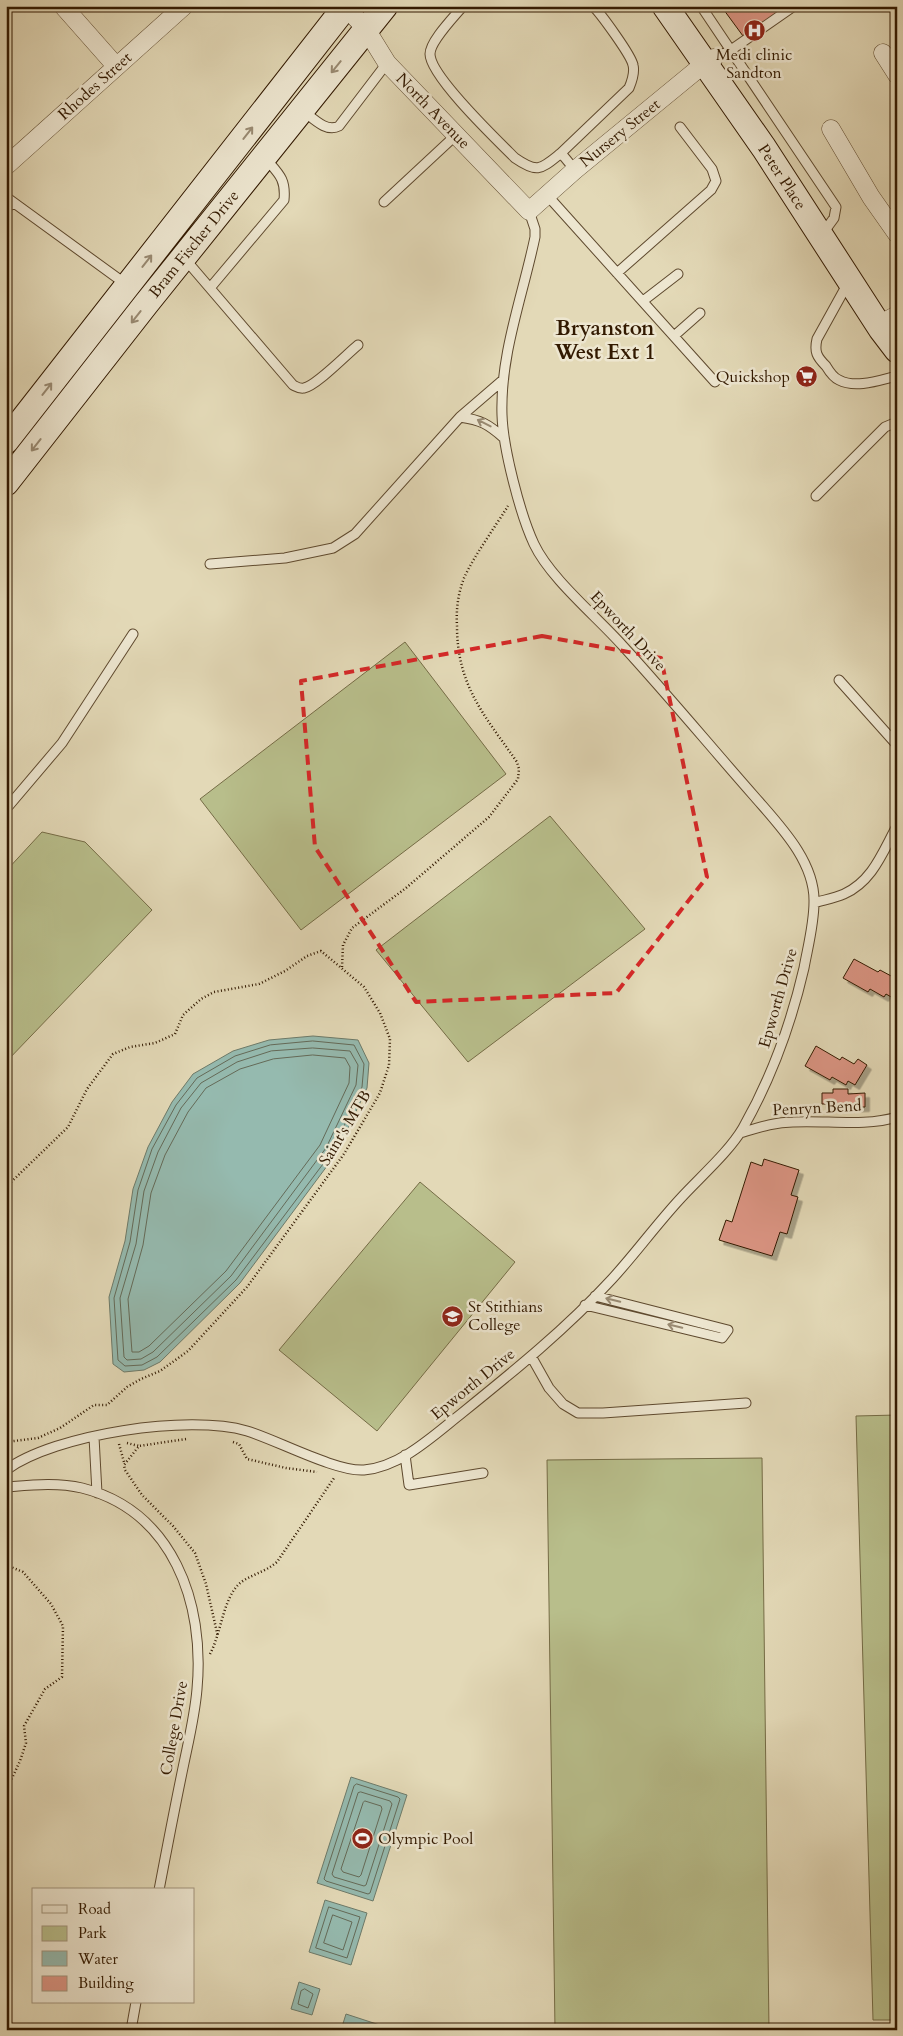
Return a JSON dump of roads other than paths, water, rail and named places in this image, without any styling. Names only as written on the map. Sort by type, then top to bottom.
[{"type":"main road","name":"Bram Fischer Drive","points":[[6,441],[346,6]]},
{"type":"main road","name":"Bram Fischer Drive","points":[[6,483],[385,6]]},
{"type":"main road","name":"Peter Place","points":[[665,6],[716,58],[758,140],[851,275],[893,324]]},
{"type":"main road","name":"Peter Place","points":[[680,6],[716,58],[826,230],[897,350]]},
{"type":"street","points":[[63,6],[116,66]]},
{"type":"street","name":"Rhodes Street","points":[[6,166],[184,6]]},
{"type":"street","name":"North Avenue","points":[[346,6],[366,29],[387,63],[529,211]]},
{"type":"street","points":[[883,53],[897,76]]},
{"type":"street","name":"Nursery Street","points":[[529,211],[575,170],[716,58]]},
{"type":"street","points":[[831,129],[871,197],[897,234]]},
{"type":"lane","points":[[463,6],[434,42],[430,53],[434,66],[444,82],[515,158],[529,168],[543,167],[561,153],[629,88],[634,78],[634,64],[602,15],[593,6]]},
{"type":"lane","points":[[701,6],[716,58],[794,6]]},
{"type":"lane","points":[[302,110],[326,128],[333,129],[339,126],[387,63]]},
{"type":"lane","points":[[617,273],[711,190],[716,181],[712,169],[680,127]]},
{"type":"lane","points":[[384,202],[456,135]]},
{"type":"lane","points":[[561,153],[575,170]]},
{"type":"lane","points":[[210,288],[284,200],[284,180],[265,156]]},
{"type":"lane","points":[[547,195],[715,382]]},
{"type":"lane","points":[[6,209],[10,199],[128,285]]},
{"type":"lane","name":"Epworth Drive","points":[[6,1470],[14,1464],[44,1452],[94,1437],[166,1426],[212,1424],[245,1430],[339,1466],[361,1470],[381,1466],[405,1455],[432,1436],[531,1356],[595,1296],[740,1134],[770,1076],[788,1029],[809,943],[814,898],[809,871],[795,848],[772,819],[632,656],[547,565],[534,545],[517,492],[504,438],[502,416],[503,380],[513,325],[535,237],[535,229],[529,211]]},
{"type":"lane","points":[[184,257],[293,385],[299,389],[306,388],[317,381],[358,345]]},
{"type":"lane","points":[[642,301],[678,274]]},
{"type":"lane","points":[[851,275],[817,339],[815,348],[817,356],[838,380],[847,383],[862,383],[897,376]]},
{"type":"lane","points":[[674,336],[700,313]]},
{"type":"lane","points":[[210,564],[285,558],[333,548],[355,534],[460,417],[503,380]]},
{"type":"lane","points":[[460,417],[487,423],[504,438]]},
{"type":"lane","points":[[816,496],[885,427],[897,422]]},
{"type":"lane","points":[[6,809],[62,743],[133,634]]},
{"type":"lane","points":[[839,680],[897,745]]},
{"type":"lane","points":[[814,904],[844,894],[868,876],[874,870],[897,826]]},
{"type":"lane","name":"Penryn Bend","points":[[740,1134],[767,1125],[791,1122],[888,1120],[897,1117]]},
{"type":"lane","points":[[585,1305],[722,1338],[728,1330],[595,1296]]},
{"type":"lane","points":[[531,1356],[549,1388],[563,1404],[578,1413],[746,1403]]},
{"type":"lane","points":[[94,1437],[97,1493]]},
{"type":"lane","points":[[405,1455],[409,1485],[482,1473]]},
{"type":"lane","name":"College Drive","points":[[6,1487],[66,1485],[97,1493],[128,1508],[154,1529],[170,1551],[185,1583],[195,1628],[198,1672],[195,1706],[159,1888]]},
{"type":"lane","points":[[131,2030],[136,2004]]},
{"type":"water","points":[[313,1036],[358,1040],[369,1063],[367,1088],[336,1154],[240,1283],[160,1362],[144,1370],[124,1372],[113,1364],[109,1297],[125,1241],[133,1189],[148,1147],[172,1102],[193,1074],[233,1051],[269,1040]]},
{"type":"water","name":"Olympic Pool","points":[[351,1777],[407,1795],[373,1901],[317,1883]]},
{"type":"water","points":[[325,1900],[367,1913],[351,1965],[309,1952]]},
{"type":"water","points":[[299,1982],[320,1989],[312,2015],[291,2009]]},
{"type":"water","points":[[346,2014],[395,2030],[341,2030]]},
{"type":"place","name":"Medi clinic Sandton","points":[[754,31]]},
{"type":"place","name":"Quickshop","points":[[806,377]]},
{"type":"place","name":"St Stithians College","points":[[452,1316]]},
{"type":"place","name":"Olympic Pool","points":[[362,1839]]},
{"type":"district","name":"Bryanston West Ext 1","points":[[605,340]]}]
